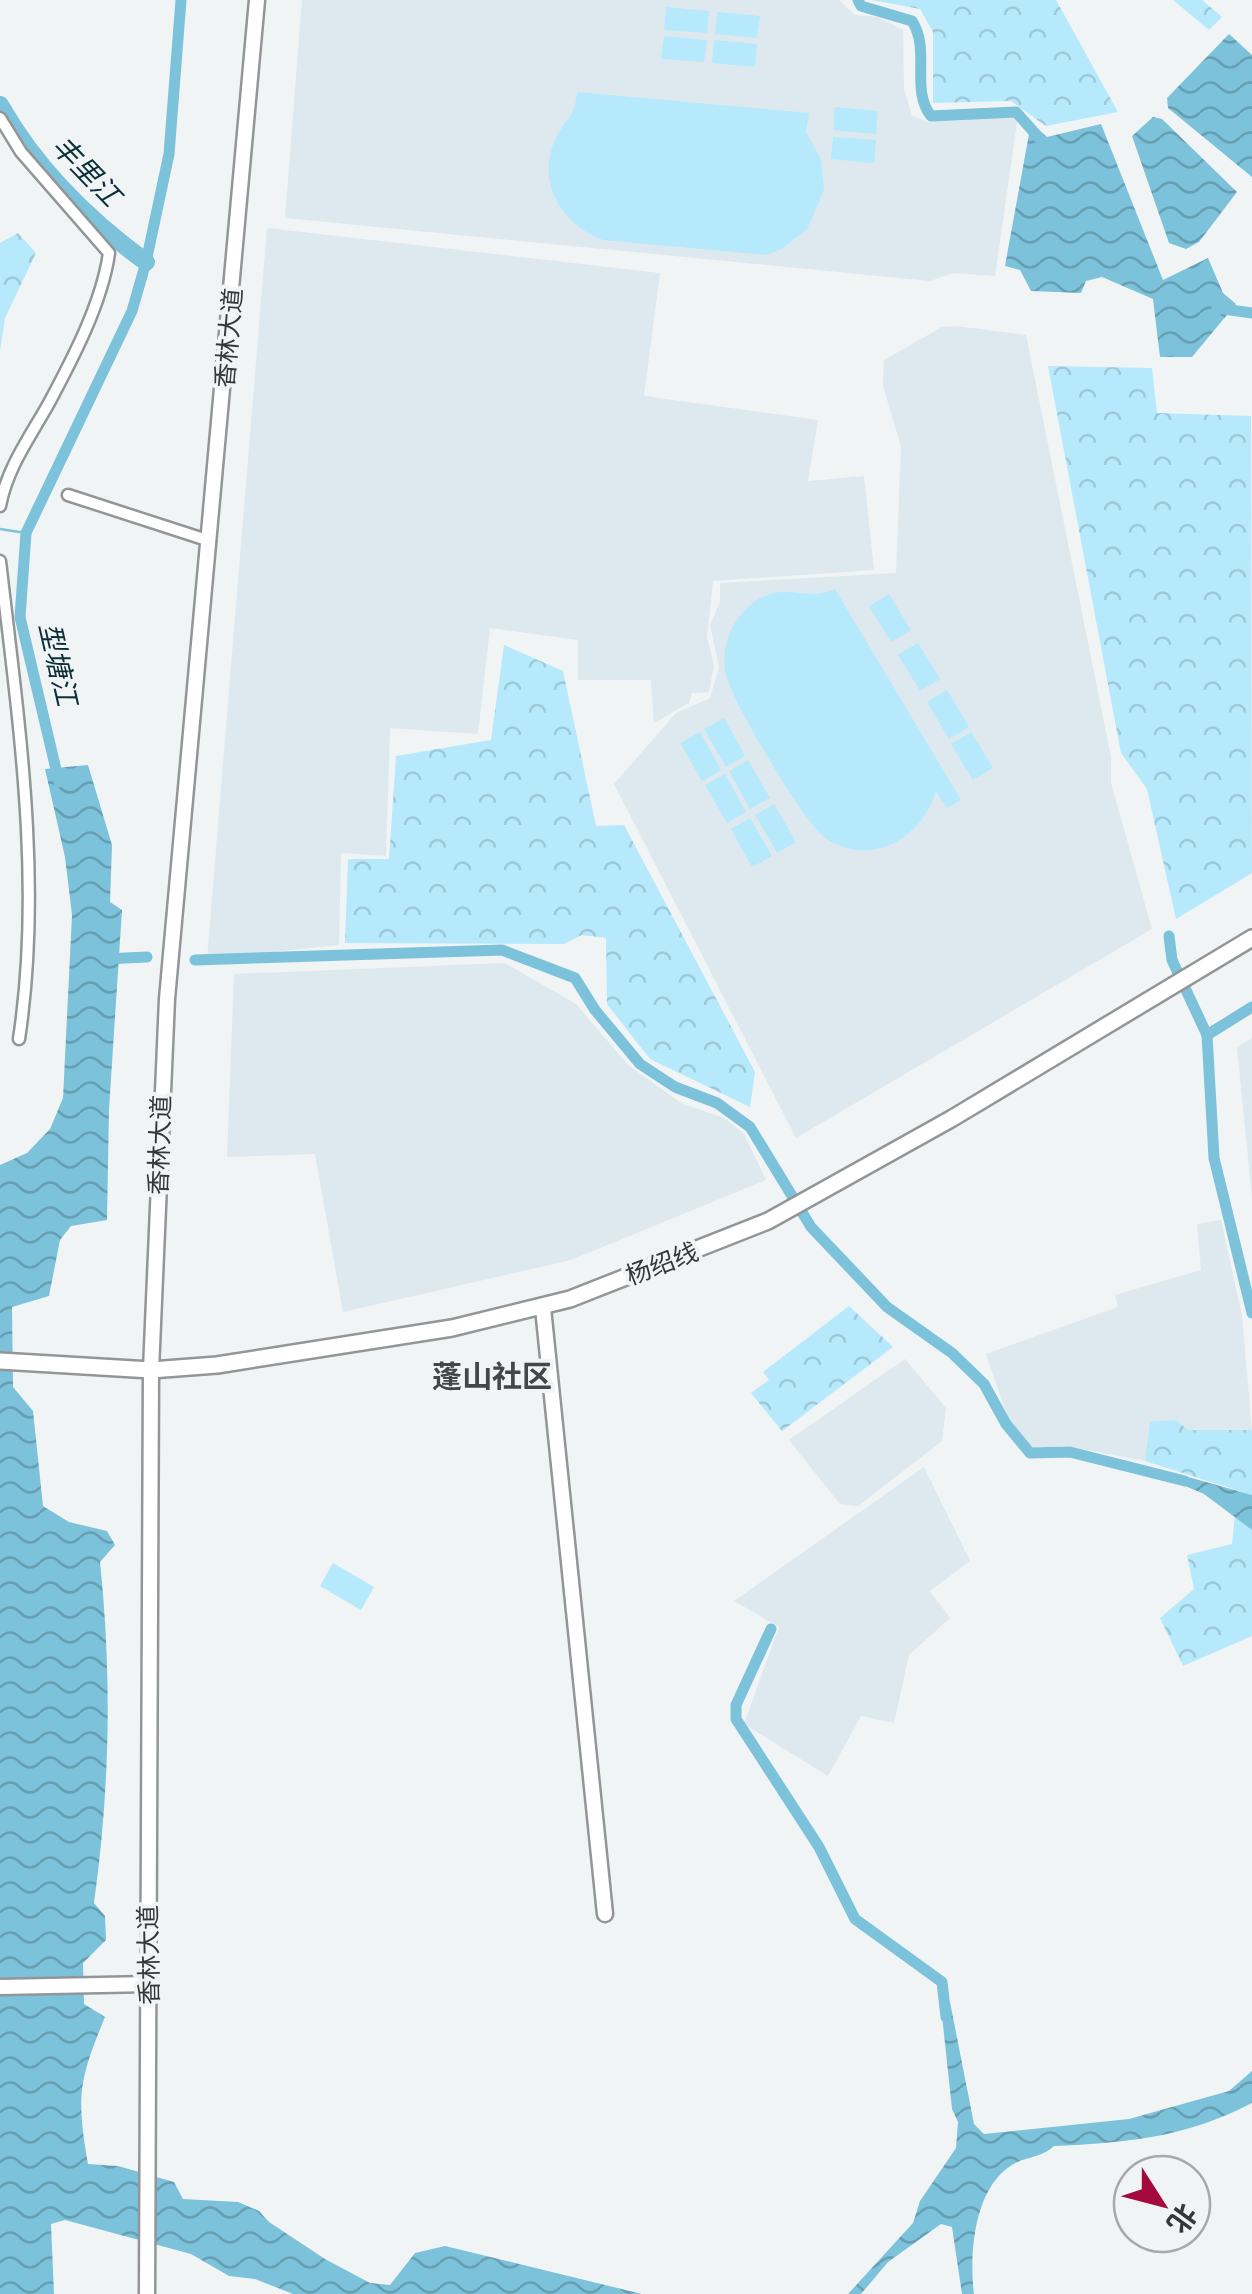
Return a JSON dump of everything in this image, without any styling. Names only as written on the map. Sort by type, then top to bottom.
[{"type":"main road","name":"杨绍线","points":[[0,1361],[151,1370],[452,1328],[542,1308],[651,1270],[809,1199],[1252,938]]},
{"type":"street","name":"香林大道","points":[[147,2294],[151,1370],[166,999],[258,0]]},
{"type":"street","points":[[0,118],[21,152],[109,252],[106,278],[51,398],[2,480],[0,506]]},
{"type":"street","points":[[68,495],[210,540]]},
{"type":"street","points":[[0,561],[23,765],[30,971],[19,1039]]},
{"type":"street","points":[[542,1308],[605,1914]]},
{"type":"street","points":[[0,1987],[150,1984]]},
{"type":"shaded area","points":[[302,0],[839,0],[855,15],[878,17],[903,30],[904,89],[912,116],[929,122],[944,115],[1018,115],[995,276],[953,273],[930,281],[285,218]]},
{"type":"shaded area","points":[[267,228],[660,273],[644,396],[818,420],[808,481],[864,476],[874,570],[713,581],[707,637],[714,665],[709,692],[692,693],[689,703],[654,723],[651,680],[578,680],[578,640],[490,628],[478,734],[390,728],[386,856],[341,853],[339,945],[207,959]]},
{"type":"shaded area","points":[[942,327],[1026,335],[1111,757],[1111,783],[1152,929],[796,1138],[614,784],[676,713],[710,698],[719,667],[710,625],[720,602],[720,583],[896,573],[901,447],[883,386],[884,360]]},
{"type":"shaded area","points":[[505,963],[576,1004],[628,1065],[681,1103],[724,1118],[744,1134],[766,1180],[571,1260],[343,1312],[315,1154],[227,1157],[234,974]]},
{"type":"shaded area","points":[[1252,1038],[1252,1197],[1237,1047]]},
{"type":"shaded area","points":[[1221,1220],[1242,1316],[1252,1430],[1188,1430],[1151,1422],[1145,1461],[1067,1446],[1032,1448],[1008,1418],[986,1354],[1118,1307],[1115,1295],[1201,1270],[1197,1224]]},
{"type":"shaded area","points":[[905,1359],[946,1408],[942,1441],[858,1506],[840,1504],[789,1440]]},
{"type":"shaded area","points":[[924,1467],[970,1561],[930,1591],[950,1618],[909,1655],[894,1723],[861,1716],[828,1776],[744,1724],[779,1627],[734,1601]]},
{"type":"green space","points":[[872,0],[1056,0],[1118,112],[1046,126],[1011,101],[933,103],[933,32],[920,9]]},
{"type":"green space","points":[[1173,0],[1202,0],[1222,17],[1209,30]]},
{"type":"green space","points":[[666,7],[709,11],[707,33],[664,30]]},
{"type":"green space","points":[[717,12],[760,16],[757,38],[715,34]]},
{"type":"green space","points":[[664,36],[707,40],[704,62],[661,59]]},
{"type":"green space","points":[[714,40],[757,44],[755,67],[712,63]]},
{"type":"green space","points":[[577,92],[809,113],[806,132],[821,159],[824,190],[807,229],[782,249],[766,255],[603,240],[588,233],[556,200],[549,172],[555,140],[572,113]]},
{"type":"green space","points":[[835,107],[878,111],[876,134],[833,130]]},
{"type":"green space","points":[[833,137],[876,140],[874,163],[831,159]]},
{"type":"green space","points":[[18,233],[36,253],[5,318],[0,351],[0,243]]},
{"type":"green space","points":[[1048,366],[1152,368],[1157,413],[1251,416],[1252,873],[1176,919],[1147,789],[1121,753]]},
{"type":"green space","points":[[835,589],[961,800],[947,808],[936,791],[919,823],[892,844],[876,849],[841,846],[814,827],[754,733],[726,675],[725,650],[730,633],[744,611],[757,600],[780,592],[813,594]]},
{"type":"green space","points":[[889,594],[911,630],[891,642],[869,606]]},
{"type":"green space","points":[[918,643],[940,679],[920,691],[898,655]]},
{"type":"green space","points":[[504,645],[563,671],[596,826],[624,825],[755,1072],[750,1107],[650,1059],[607,1004],[606,938],[582,935],[564,944],[345,943],[348,859],[389,859],[396,756],[491,740]]},
{"type":"green space","points":[[947,690],[969,727],[949,739],[927,702]]},
{"type":"green space","points":[[724,718],[745,756],[726,767],[704,729]]},
{"type":"green space","points":[[700,732],[721,770],[702,781],[680,743]]},
{"type":"green space","points":[[971,732],[993,768],[973,780],[951,744]]},
{"type":"green space","points":[[748,760],[770,798],[750,809],[729,771]]},
{"type":"green space","points":[[725,774],[746,812],[727,823],[705,785]]},
{"type":"green space","points":[[774,804],[796,842],[777,853],[755,815]]},
{"type":"green space","points":[[750,818],[772,856],[752,867],[731,829]]},
{"type":"green space","points":[[849,1306],[893,1347],[782,1431],[751,1393],[769,1380],[763,1372]]},
{"type":"green space","points":[[1176,1420],[1188,1430],[1252,1430],[1252,1495],[1145,1461],[1150,1422]]},
{"type":"green space","points":[[1235,1515],[1252,1530],[1252,1636],[1183,1666],[1160,1618],[1194,1589],[1187,1555],[1232,1544]]},
{"type":"green space","points":[[333,1563],[374,1587],[361,1610],[320,1586]]},
{"type":"water","points":[[1229,34],[1252,55],[1252,177],[1168,108],[1167,98]]},
{"type":"water","points":[[1153,117],[1162,119],[1237,192],[1199,242],[1186,249],[1169,243],[1132,136]]},
{"type":"water","points":[[1031,123],[1047,137],[1101,124],[1163,280],[1208,258],[1223,293],[1236,304],[1192,357],[1160,357],[1153,299],[1102,277],[1086,281],[1081,293],[1031,291],[1020,270],[1005,266]]},
{"type":"water","points":[[88,765],[112,845],[110,902],[122,910],[109,1109],[107,1220],[71,1226],[60,1240],[49,1296],[12,1307],[13,1387],[33,1411],[43,1506],[69,1522],[107,1531],[115,1545],[100,1562],[108,1732],[94,1903],[105,1916],[106,1940],[83,1963],[84,2004],[105,2017],[82,2089],[88,2164],[118,2166],[174,2182],[183,2199],[238,2202],[259,2211],[269,2222],[325,2259],[370,2283],[390,2285],[415,2253],[445,2246],[642,2294],[293,2294],[255,2279],[229,2276],[191,2254],[65,2220],[51,2224],[54,2294],[0,2294],[0,1165],[27,1153],[50,1129],[63,1098],[72,915],[65,857],[45,769]]},
{"type":"water","points":[[1174,1473],[1252,1495],[1252,1530],[1204,1494],[1171,1480]]},
{"type":"water","points":[[950,2002],[974,2124],[984,2134],[1129,2119],[1229,2091],[1252,2071],[1252,2103],[1180,2131],[1107,2143],[1054,2146],[1012,2165],[989,2189],[982,2205],[972,2260],[974,2294],[962,2294],[952,2227],[941,2224],[888,2262],[861,2294],[848,2294],[913,2223],[920,2201],[956,2148],[958,2122],[952,2109],[941,2006]]},
{"type":"waterway","name":"型塘江","points":[[59,782],[20,617],[26,533],[132,311],[169,154],[181,0]]},
{"type":"waterway","points":[[858,0],[861,6],[912,21],[920,44],[922,94],[931,116],[1016,112],[1040,139]]},
{"type":"waterway","name":"丰里江","points":[[0,105],[64,191],[146,262]]},
{"type":"waterway","points":[[1217,308],[1252,313]]},
{"type":"waterway","points":[[0,529],[26,533]]},
{"type":"waterway","points":[[1169,936],[1172,960],[1207,1035]]},
{"type":"waterway","points":[[195,960],[502,950],[575,978],[595,1010],[640,1064],[675,1087],[717,1103],[750,1127],[811,1227],[887,1307],[952,1353],[984,1384],[1006,1424],[1030,1453],[1070,1452],[1185,1481]]},
{"type":"waterway","points":[[105,959],[147,957]]},
{"type":"waterway","points":[[1252,1007],[1207,1035],[1214,1158],[1252,1313]]},
{"type":"waterway","points":[[771,1629],[736,1705],[736,1719],[819,1847],[855,1919],[942,1982],[946,2017]]},
{"type":"district","name":"蓬山社区","points":[[492,1376]]}]
